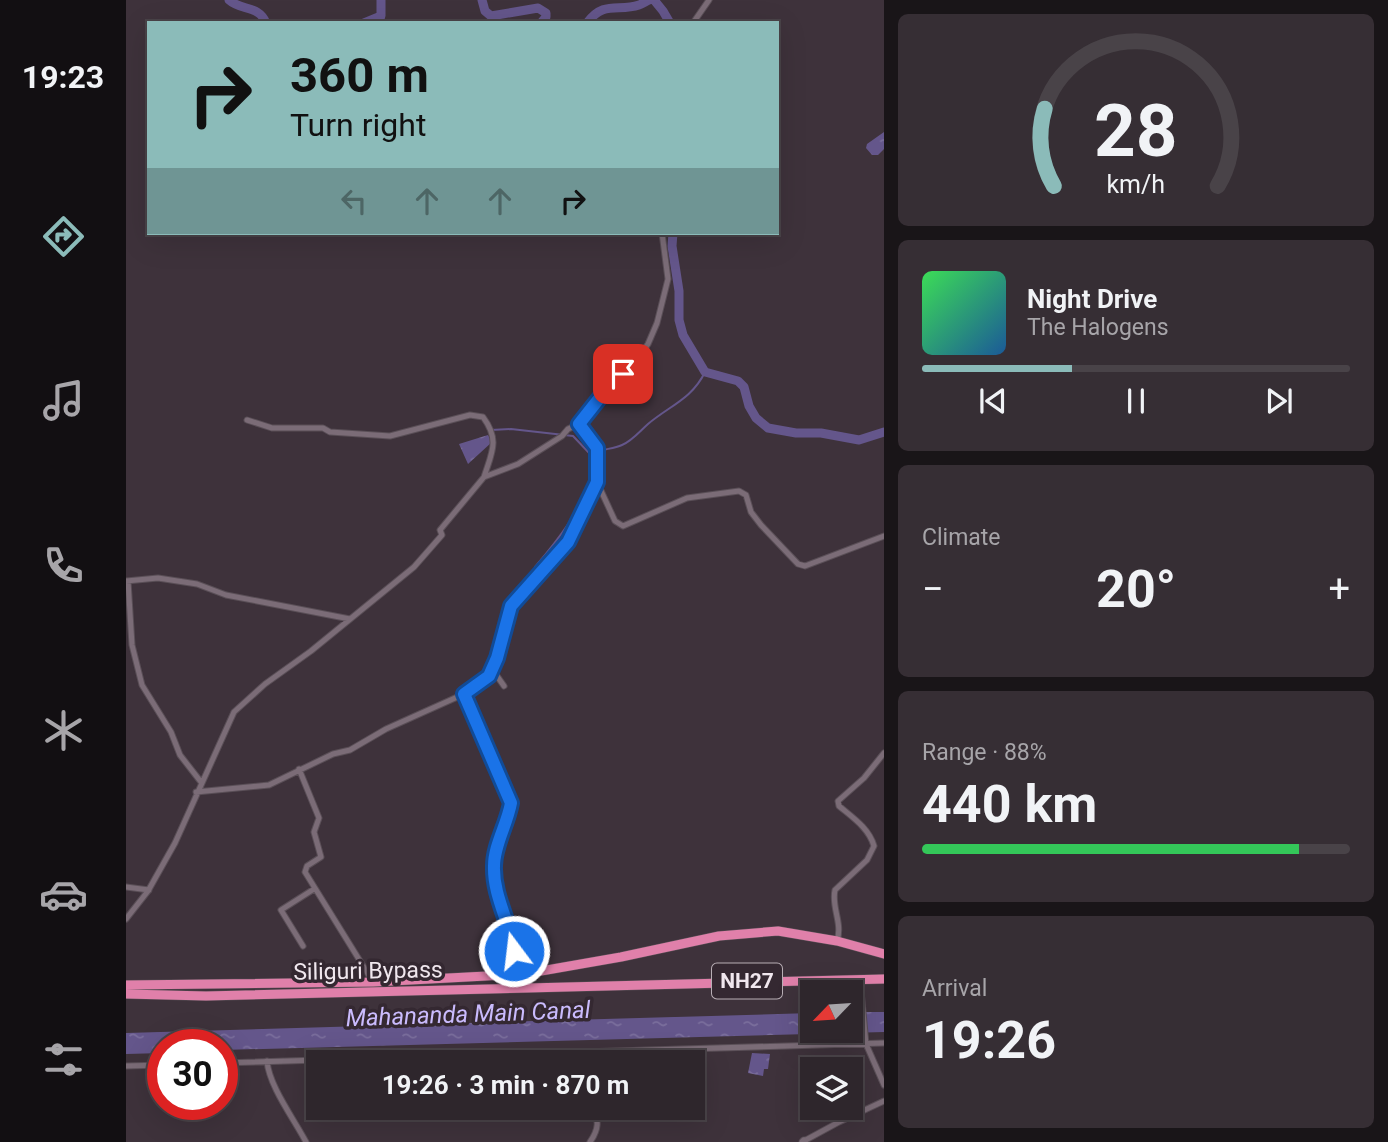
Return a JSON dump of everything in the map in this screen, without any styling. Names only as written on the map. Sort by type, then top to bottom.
[{"type":"highway","name":"NH27","points":[[126,985],[375,986],[524,974],[750,932],[794,932],[884,954]]},
{"type":"highway","name":"NH27","points":[[860,980],[884,979]]},
{"type":"highway","name":"Siliguri Bypass","points":[[126,994],[206,996],[375,986],[800,981]]},
{"type":"street","points":[[694,21],[709,0]]},
{"type":"street","points":[[484,477],[518,464],[579,424],[609,386],[636,361],[648,344],[657,323],[668,279],[662,235]]},
{"type":"street","points":[[126,919],[149,890],[175,843],[234,712],[254,693],[414,567],[442,535],[440,530],[484,477],[495,442],[490,426],[482,417],[470,415],[390,436],[330,432],[323,428],[272,428],[247,421]]},
{"type":"street","points":[[579,424],[597,451],[597,482],[615,521],[623,526],[687,498],[739,491],[746,495],[751,512],[761,525],[798,565],[805,566],[884,536]]},
{"type":"street","points":[[196,792],[269,785],[333,754],[350,750],[386,729],[464,694],[490,673],[497,658],[511,606],[568,542],[597,482]]},
{"type":"street","points":[[201,782],[180,755],[171,732],[142,685],[132,645],[127,581],[158,578],[197,584],[226,595],[350,619]]},
{"type":"street","points":[[490,673],[504,686]]},
{"type":"street","points":[[464,694],[511,803],[508,821],[495,855],[494,880],[514,951],[531,986]]},
{"type":"street","points":[[837,941],[840,928],[834,899],[835,890],[867,860],[874,846],[873,840],[853,816],[839,806],[838,801],[864,778],[884,753]]},
{"type":"street","points":[[299,769],[319,818],[314,832],[321,857],[307,866],[305,872],[375,986]]},
{"type":"street","points":[[126,887],[149,890]]},
{"type":"street","points":[[303,946],[281,910],[314,889]]},
{"type":"street","points":[[863,1000],[866,1044],[884,1085]]},
{"type":"street","points":[[663,1050],[884,1043]]},
{"type":"street","points":[[238,1062],[306,1060]]},
{"type":"street","points":[[267,1061],[277,1092],[306,1142]]},
{"type":"street","points":[[126,1066],[147,1065]]},
{"type":"street","points":[[803,1142],[884,1101]]},
{"type":"street","points":[[590,1142],[598,1127],[598,1120]]},
{"type":"water","points":[[884,132],[884,149],[878,155],[872,155],[866,148],[867,144]]},
{"type":"water","points":[[488,435],[492,442],[468,464],[459,444]]},
{"type":"water","points":[[863,1012],[884,1012],[884,1032],[863,1033]]},
{"type":"water","points":[[800,1013],[800,1034],[238,1050],[238,1030]]},
{"type":"water","points":[[147,1032],[147,1053],[126,1054],[126,1033]]},
{"type":"water","points":[[752,1053],[770,1054],[768,1069],[764,1069],[763,1076],[748,1073]]},
{"type":"waterway","points":[[229,0],[259,13],[265,21]]},
{"type":"waterway","points":[[369,21],[381,16],[381,0]]},
{"type":"waterway","points":[[482,0],[485,11],[491,16],[538,8],[546,13],[543,21]]},
{"type":"waterway","points":[[589,21],[599,11],[631,7],[649,0]]},
{"type":"waterway","points":[[654,0],[669,21]]},
{"type":"waterway","points":[[673,235],[679,320],[683,335],[705,372],[738,381],[744,387],[749,406],[756,418],[768,428],[859,440],[884,432]]},
{"type":"waterway","points":[[535,567],[575,514],[592,475],[591,455],[629,441],[687,396],[705,372]]},
{"type":"waterway","points":[[491,430],[511,429],[573,436],[591,455]]},
{"type":"route","points":[[514,951],[494,880],[495,855],[508,821],[511,803],[464,694],[489,676],[497,658],[511,606],[568,542],[597,482],[597,448],[579,424],[609,386],[623,374]]},
{"type":"water label","name":"Mahananda Main Canal","points":[[468,1014]]}]
